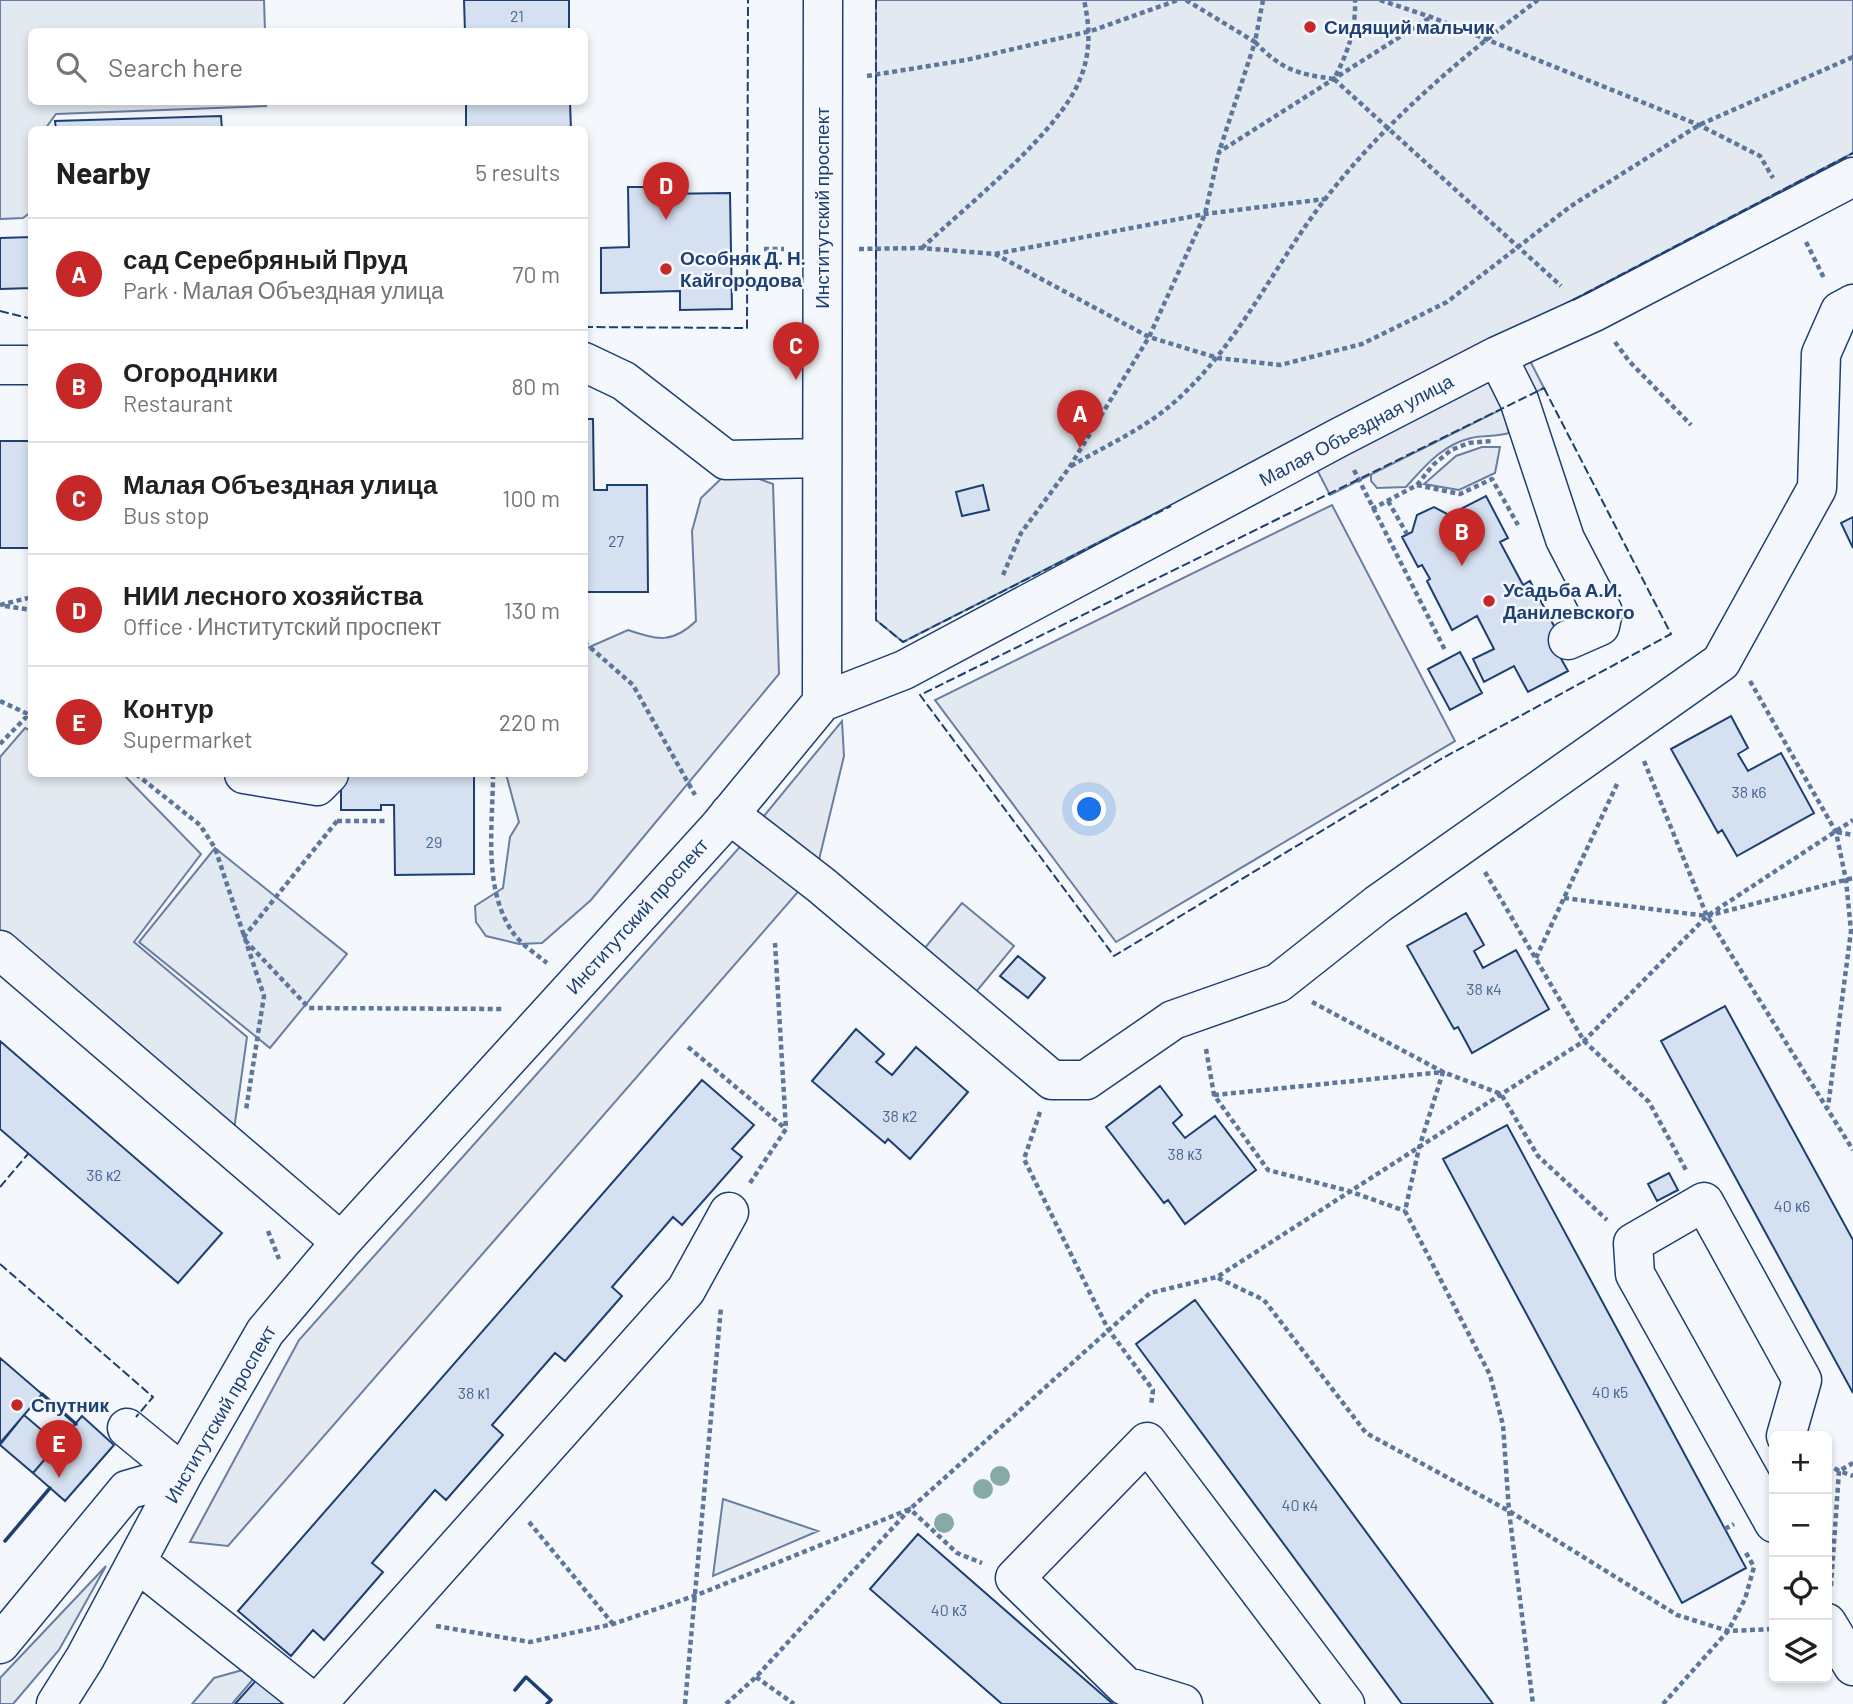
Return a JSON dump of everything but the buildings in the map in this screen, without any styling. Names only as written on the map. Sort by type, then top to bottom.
[{"type":"street","name":"Институтский проспект","points":[[56,1704],[138,1563],[183,1474],[265,1332],[341,1242],[723,821],[822,702],[823,0]]},
{"type":"street","name":"Малая Объездная улица","points":[[822,702],[904,670],[1497,356],[1594,312],[1853,177]]},
{"type":"street","points":[[723,821],[817,881],[1052,1080],[1086,1080],[1173,1020],[1200,1013],[1278,983],[1378,904],[1721,662],[1817,488],[1821,354],[1846,308]]},
{"type":"street","points":[[1497,356],[1530,432],[1565,539],[1603,612],[1600,626],[1568,640]]},
{"type":"street","points":[[588,364],[624,381],[726,460],[821,458]]},
{"type":"street","points":[[0,365],[28,365]]},
{"type":"street","points":[[262,777],[317,786],[326,777]]},
{"type":"street","points":[[0,950],[341,1242]]},
{"type":"street","points":[[1769,1497],[1635,1275],[1633,1243],[1704,1202],[1802,1380],[1787,1431]]},
{"type":"street","points":[[138,1563],[316,1704],[685,1290],[729,1212]]},
{"type":"street","points":[[127,1428],[183,1474]]},
{"type":"street","points":[[1183,1704],[1125,1686],[1015,1577],[1147,1442],[1327,1698]]},
{"type":"street","points":[[0,1644],[127,1490],[183,1474]]},
{"type":"street","points":[[1832,1631],[1853,1666]]},
{"type":"path","points":[[1084,0],[1091,31],[1080,80],[1051,126],[921,248],[995,254],[1205,214],[1325,199]]},
{"type":"path","points":[[867,76],[965,60],[1091,31],[1178,0]]},
{"type":"path","points":[[1186,0],[1255,42],[1276,64],[1303,75],[1334,79],[1518,248],[1575,299],[1594,312],[1629,361],[1691,425]]},
{"type":"path","points":[[980,631],[1021,533],[1069,468],[1149,337],[1205,214],[1219,152],[1255,42],[1264,0]]},
{"type":"path","points":[[1334,79],[1348,51],[1356,26],[1355,0]]},
{"type":"path","points":[[1380,0],[1431,17],[1699,125],[1760,156],[1846,308]]},
{"type":"path","points":[[1069,468],[1170,407],[1218,358],[1325,199],[1387,126],[1485,40],[1538,0]]},
{"type":"path","points":[[1219,152],[1431,17]]},
{"type":"path","points":[[995,254],[1149,337],[1218,358],[1280,365],[1362,344],[1447,302],[1572,206],[1699,125],[1853,57]]},
{"type":"path","points":[[1445,650],[1372,509],[1417,485],[1433,465],[1451,450],[1469,443],[1498,441],[1530,432]]},
{"type":"path","points":[[1417,485],[1460,494],[1492,479],[1523,534]]},
{"type":"path","points":[[1388,501],[1407,534]]},
{"type":"path","points":[[1,606],[28,598]]},
{"type":"path","points":[[1,606],[28,609]]},
{"type":"path","points":[[1729,644],[1836,832],[1846,880],[1851,931],[1828,1107]]},
{"type":"path","points":[[588,646],[633,685],[691,789],[723,821]]},
{"type":"path","points":[[0,701],[28,712]]},
{"type":"path","points":[[1651,711],[1636,743],[1707,916],[1853,1150]]},
{"type":"path","points":[[0,744],[28,715]]},
{"type":"path","points":[[140,777],[200,825],[215,848],[264,996],[239,1152]]},
{"type":"path","points":[[493,777],[494,879],[499,909],[515,936],[547,963]]},
{"type":"path","points":[[1536,958],[1620,778]]},
{"type":"path","points":[[726,1704],[756,1676],[909,1509],[1150,1293],[1217,1278],[1584,1041],[1707,916],[1853,820]]},
{"type":"path","points":[[243,937],[337,821]]},
{"type":"path","points":[[1836,832],[1853,835]]},
{"type":"path","points":[[1466,842],[1584,1041],[1649,1102],[1704,1202]]},
{"type":"path","points":[[1564,898],[1707,916],[1853,878]]},
{"type":"path","points":[[243,937],[309,1008],[510,1009]]},
{"type":"path","points":[[729,1212],[786,1129],[775,943]]},
{"type":"path","points":[[1278,983],[1443,1072],[1501,1094],[1538,1156],[1633,1243]]},
{"type":"path","points":[[1200,1013],[1214,1095],[1268,1170],[1349,1191],[1405,1212]]},
{"type":"path","points":[[688,1047],[786,1129]]},
{"type":"path","points":[[1214,1095],[1443,1072]]},
{"type":"path","points":[[1443,1072],[1419,1148],[1405,1212],[1490,1375],[1503,1425],[1509,1511],[1533,1704]]},
{"type":"path","points":[[1052,1080],[1024,1159],[1108,1329],[1153,1391],[1147,1442]]},
{"type":"path","points":[[267,1228],[281,1265]]},
{"type":"path","points":[[1217,1278],[1264,1300],[1366,1433],[1509,1511],[1677,1615],[1728,1631],[1769,1629]]},
{"type":"path","points":[[685,1704],[697,1595],[722,1294]]},
{"type":"path","points":[[1839,1471],[1853,1463]]},
{"type":"path","points":[[1832,1467],[1853,1476]]},
{"type":"path","points":[[1828,1620],[1839,1471]]},
{"type":"path","points":[[505,1493],[613,1624]]},
{"type":"path","points":[[394,1619],[530,1642],[613,1624],[697,1595],[909,1509]]},
{"type":"path","points":[[909,1509],[957,1553],[1015,1577]]},
{"type":"path","points":[[1732,1525],[1737,1535]]},
{"type":"path","points":[[1663,1704],[1728,1631],[1745,1599],[1754,1567],[1743,1546]]},
{"type":"path","points":[[756,1676],[794,1704]]},
{"type":"shaded area","points":[[0,0],[264,0],[265,28],[28,28],[28,105],[266,106],[56,114],[47,126],[28,126],[28,214],[23,218],[0,219]]},
{"type":"shaded area","points":[[876,0],[1853,0],[1853,153],[1575,299],[903,642],[876,620]]},
{"type":"shaded area","points":[[1526,353],[1544,388],[1330,495],[1312,460]]},
{"type":"shaded area","points":[[1503,408],[1509,433],[1471,438],[1451,446],[1435,457],[1406,487],[1377,488],[1371,481],[1371,474]]},
{"type":"shaded area","points":[[1482,447],[1500,447],[1495,473],[1459,490],[1424,484],[1456,456]]},
{"type":"shaded area","points":[[725,475],[748,475],[773,484],[779,674],[591,900],[542,943],[519,944],[486,936],[476,922],[475,906],[503,888],[510,837],[519,822],[507,777],[588,777],[588,648],[628,630],[656,638],[672,637],[696,621],[692,531],[701,498]]},
{"type":"shaded area","points":[[1332,505],[1455,741],[1116,942],[935,700]]},
{"type":"shaded area","points":[[842,721],[844,756],[817,868],[759,822]]},
{"type":"shaded area","points":[[25,728],[28,730],[28,777],[126,777],[201,854],[134,942],[247,1037],[233,1137],[0,938],[0,757]]},
{"type":"shaded area","points":[[746,840],[804,885],[228,1546],[190,1542],[299,1340]]},
{"type":"shaded area","points":[[215,848],[347,954],[270,1048],[139,942]]},
{"type":"shaded area","points":[[962,903],[1014,946],[971,998],[919,955]]},
{"type":"shaded area","points":[[723,1499],[818,1531],[713,1576]]},
{"type":"shaded area","points":[[106,1566],[59,1650],[13,1704],[0,1704],[0,1678]]},
{"type":"shaded area","points":[[246,1669],[261,1670],[232,1704],[192,1704],[214,1678]]},
{"type":"fence","points":[[588,327],[747,328],[748,0]]},
{"type":"fence","points":[[876,0],[876,620],[903,642],[1171,506]]},
{"type":"fence","points":[[1573,300],[1853,153]]},
{"type":"fence","points":[[0,311],[28,318]]},
{"type":"fence","points":[[1544,388],[1671,634],[1441,759],[1114,956],[920,695],[1544,388]]},
{"type":"fence","points":[[0,1187],[28,1154]]},
{"type":"fence","points":[[0,1264],[153,1397],[136,1417]]},
{"type":"wall","points":[[42,1394],[76,1424]]},
{"type":"wall","points":[[5,1541],[50,1488]]},
{"type":"wall","points":[[515,1690],[526,1677],[551,1700],[547,1704]]},
{"type":"place","name":"Сидящий мальчик","points":[[1310,27]]},
{"type":"place","name":"НИИ лесного хозяйства","points":[[666,220]]},
{"type":"place","name":"Особняк Д. Н. Кайгородова","points":[[666,269]]},
{"type":"place","name":"Малая Объездная улица","points":[[796,380]]},
{"type":"place","name":"сад Серебряный Пруд","points":[[1080,448]]},
{"type":"place","name":"Огородники","points":[[1462,566]]},
{"type":"place","name":"Усадьба А.И. Данилевского","points":[[1489,601]]},
{"type":"place","name":"Спутник","points":[[17,1405]]},
{"type":"place","name":"Контур","points":[[59,1478]]}]
